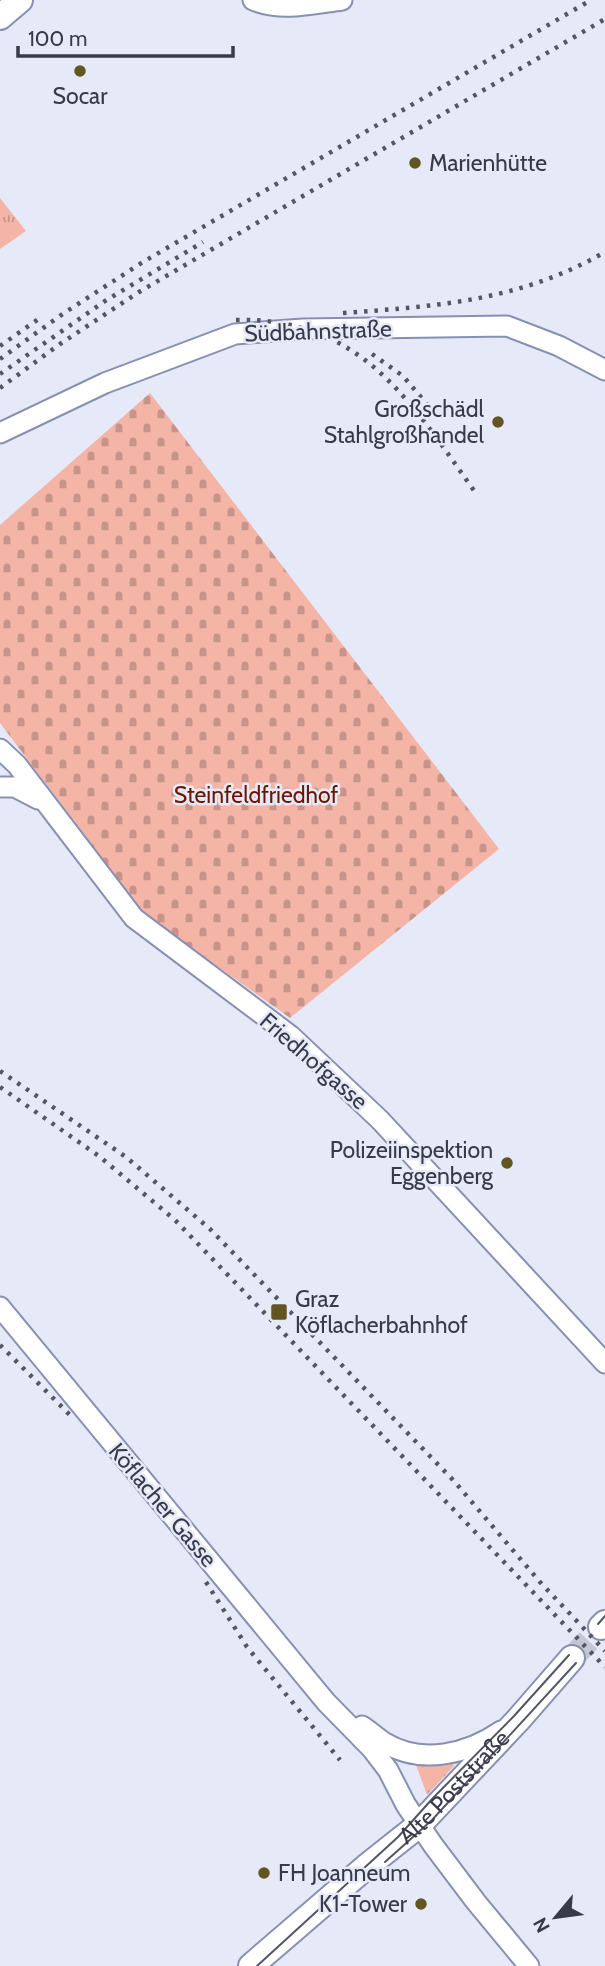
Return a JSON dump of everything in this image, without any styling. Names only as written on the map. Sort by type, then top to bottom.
[{"type":"main road","points":[[0,18],[20,0]]},
{"type":"main road","name":"Alte Poststraße","points":[[257,1963],[366,1867],[419,1825],[572,1658]]},
{"type":"street","points":[[0,18],[31,0]]},
{"type":"street","points":[[253,0],[264,5],[342,0]]},
{"type":"street","name":"Südbahnstraße","points":[[0,433],[105,383],[235,334],[308,329],[507,326],[559,346],[605,370]]},
{"type":"street","name":"Friedhofgasse","points":[[0,749],[17,765],[134,918],[290,1036],[380,1120],[605,1363]]},
{"type":"street","name":"Friedhofgasse","points":[[0,787],[15,787],[43,802]]},
{"type":"street","name":"Köflacher Gasse","points":[[0,1307],[326,1702],[372,1749],[388,1770],[419,1825],[476,1902],[529,1966]]},
{"type":"street","name":"Köflacher Gasse","points":[[326,1702],[386,1744],[430,1755],[462,1751],[491,1738],[517,1720]]},
{"type":"green space","points":[[0,198],[26,231],[0,249]]},
{"type":"green space","name":"Steinfeldfriedhof","points":[[150,393],[499,849],[290,1018],[144,914],[0,723],[0,525]]},
{"type":"green space","points":[[418,1758],[451,1759],[454,1766],[427,1795],[416,1765]]},
{"type":"tunnel","points":[[572,1658],[601,1627]]},
{"type":"tram line","points":[[598,1624],[605,1616]]},
{"type":"tram line","points":[[257,1966],[398,1837],[569,1655]]},
{"type":"tram line","points":[[385,1862],[432,1820],[576,1663]]},
{"type":"railway","points":[[0,359],[64,313],[143,262],[591,0]]},
{"type":"railway","points":[[0,388],[60,344],[139,292],[605,19]]},
{"type":"railway","points":[[0,374],[105,301],[203,242]]},
{"type":"railway","points":[[343,313],[445,304],[510,291],[542,281],[605,252]]},
{"type":"railway","points":[[0,346],[40,318]]},
{"type":"railway","points":[[236,320],[280,323],[317,333],[350,349],[378,371],[404,397],[475,492]]},
{"type":"railway","points":[[372,354],[403,376],[436,415]]},
{"type":"railway","points":[[0,1071],[126,1157],[210,1229],[454,1481],[540,1582],[605,1651]]},
{"type":"railway","points":[[0,1087],[99,1156],[175,1220],[605,1667]]},
{"type":"railway","points":[[0,1345],[73,1418]]},
{"type":"railway","points":[[206,1582],[247,1647],[340,1760]]},
{"type":"place","name":"Socar","points":[[80,71]]},
{"type":"place","name":"Marienhütte","points":[[415,163]]},
{"type":"place","name":"Großschädl Stahlgroßhandel","points":[[498,422]]},
{"type":"place","name":"Polizeiinspektion Eggenberg","points":[[507,1163]]},
{"type":"place","name":"Graz Köflacherbahnhof","points":[[279,1312]]},
{"type":"place","name":"FH Joanneum","points":[[264,1873]]},
{"type":"place","name":"K1-Tower","points":[[421,1904]]}]
